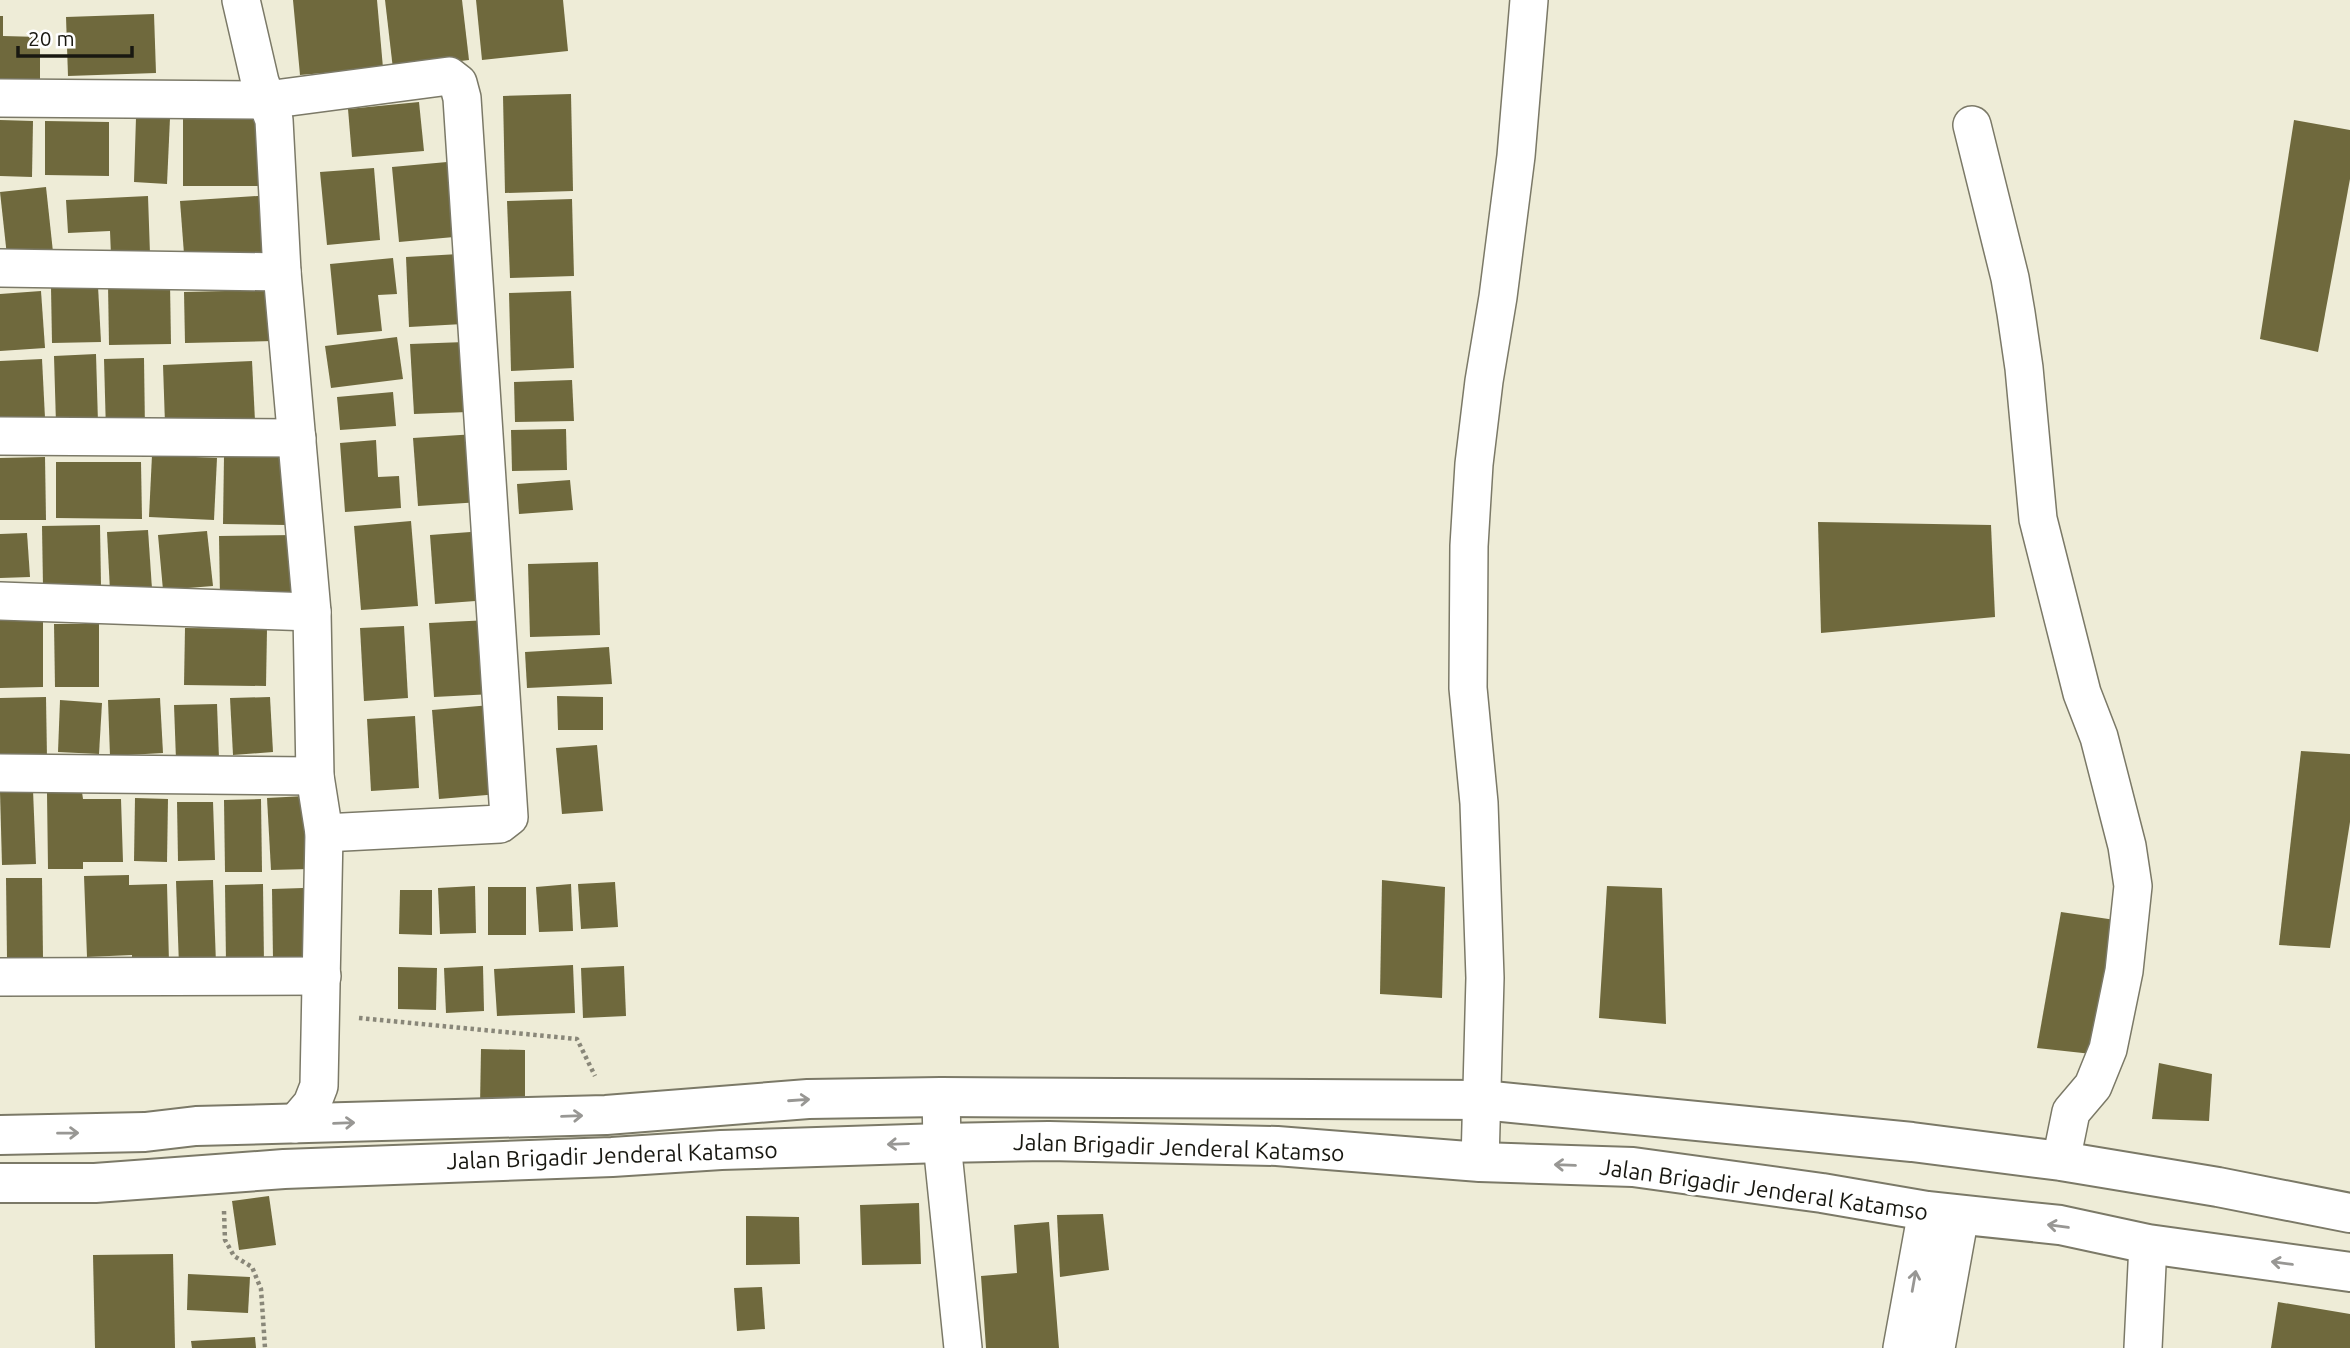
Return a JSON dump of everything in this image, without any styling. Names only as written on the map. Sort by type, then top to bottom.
[{"type":"main road","name":"Jalan Brigadir Jenderal Katamso","points":[[0,1135],[145,1132],[197,1126],[606,1115],[808,1099],[941,1097],[1482,1100],[1912,1142],[2061,1161],[2218,1187],[2350,1213]]},
{"type":"main road","points":[[1049,1141],[1052,1098]]},
{"type":"main road","name":"Jalan Brigadir Jenderal Katamso","points":[[0,1183],[95,1183],[220,1172],[942,1143],[1049,1141],[1277,1146],[1480,1162],[1633,1167],[1943,1213],[2060,1225],[2148,1244],[2350,1272]]},
{"type":"street","points":[[241,0],[260,82],[274,120],[282,272],[312,612],[315,776],[324,834],[323,976],[319,1014],[318,1086],[312,1104],[295,1124]]},
{"type":"street","points":[[1480,1162],[1485,978],[1479,803],[1468,688],[1469,546],[1474,464],[1516,156],[1530,0]]},
{"type":"street","points":[[0,98],[267,100],[449,76],[458,83],[462,98],[509,817],[500,824],[324,834]]},
{"type":"street","points":[[1972,125],[2016,313],[2024,368],[2038,519],[2082,693],[2099,737],[2127,846],[2133,886],[2124,971],[2108,1049],[2093,1086],[2071,1112],[2061,1161]]},
{"type":"street","points":[[0,268],[282,272]]},
{"type":"street","points":[[0,436],[297,438]]},
{"type":"street","points":[[0,601],[312,612]]},
{"type":"street","points":[[0,773],[315,776]]},
{"type":"street","points":[[0,977],[323,976]]},
{"type":"street","points":[[941,1097],[942,1143],[963,1348]]},
{"type":"street","points":[[1902,1348],[1943,1213]]},
{"type":"street","points":[[1936,1348],[1943,1213]]},
{"type":"street","points":[[2143,1348],[2148,1244]]},
{"type":"path","points":[[319,1014],[577,1039],[597,1081]]},
{"type":"path","points":[[220,1172],[225,1240],[234,1256],[251,1266],[261,1289],[265,1348]]},
{"type":"building","points":[[293,0],[377,0],[383,68],[300,75]]},
{"type":"building","points":[[385,0],[462,0],[469,60],[393,69]]},
{"type":"building","points":[[476,0],[563,0],[568,51],[482,60]]},
{"type":"building","points":[[154,14],[156,73],[68,76],[66,17]]},
{"type":"building","points":[[0,16],[3,16],[3,36],[40,37],[40,79],[0,79]]},
{"type":"building","points":[[571,94],[573,191],[505,193],[503,96]]},
{"type":"building","points":[[419,102],[424,151],[352,157],[348,109]]},
{"type":"building","points":[[136,117],[170,118],[167,184],[134,182]]},
{"type":"building","points":[[183,118],[270,118],[270,186],[183,186]]},
{"type":"building","points":[[0,120],[33,121],[32,177],[0,176]]},
{"type":"building","points":[[2294,120],[2350,130],[2350,179],[2318,352],[2260,339]]},
{"type":"building","points":[[45,121],[109,122],[109,176],[45,175]]},
{"type":"building","points":[[447,162],[454,237],[399,242],[392,167]]},
{"type":"building","points":[[374,168],[380,240],[327,245],[320,172]]},
{"type":"building","points":[[46,187],[53,252],[7,256],[0,192]]},
{"type":"building","points":[[272,195],[278,260],[185,267],[180,201]]},
{"type":"building","points":[[148,196],[150,254],[111,256],[110,231],[68,233],[66,200]]},
{"type":"building","points":[[572,199],[574,276],[510,278],[507,201]]},
{"type":"building","points":[[459,254],[463,324],[409,327],[406,257]]},
{"type":"building","points":[[393,258],[397,294],[378,295],[382,331],[337,335],[330,264]]},
{"type":"building","points":[[170,283],[171,344],[109,345],[108,284]]},
{"type":"building","points":[[98,286],[101,342],[52,343],[51,287]]},
{"type":"building","points":[[272,290],[273,341],[185,343],[184,292]]},
{"type":"building","points":[[41,291],[45,348],[0,351],[0,294]]},
{"type":"building","points":[[571,291],[574,368],[511,371],[509,293]]},
{"type":"building","points":[[397,337],[403,379],[331,388],[325,346]]},
{"type":"building","points":[[465,342],[468,412],[414,414],[410,344]]},
{"type":"building","points":[[96,354],[98,423],[56,424],[54,356]]},
{"type":"building","points":[[144,358],[145,431],[106,432],[104,359]]},
{"type":"building","points":[[42,359],[45,418],[0,420],[0,361]]},
{"type":"building","points":[[252,361],[255,421],[165,424],[163,365]]},
{"type":"building","points":[[572,380],[574,421],[515,422],[514,382]]},
{"type":"building","points":[[393,392],[396,426],[340,430],[337,397]]},
{"type":"building","points":[[566,429],[567,470],[512,471],[511,430]]},
{"type":"building","points":[[476,434],[481,502],[418,506],[413,438]]},
{"type":"building","points":[[376,440],[378,477],[399,476],[401,508],[345,512],[340,443]]},
{"type":"building","points":[[152,455],[217,458],[214,520],[149,517]]},
{"type":"building","points":[[224,456],[288,457],[287,525],[223,524]]},
{"type":"building","points":[[45,457],[46,520],[0,520],[0,458]]},
{"type":"building","points":[[56,462],[141,462],[142,519],[56,518]]},
{"type":"building","points":[[570,480],[573,510],[519,514],[517,484]]},
{"type":"building","points":[[411,521],[418,606],[361,610],[354,526]]},
{"type":"building","points":[[1818,522],[1991,525],[1995,617],[1821,633]]},
{"type":"building","points":[[100,525],[101,586],[43,587],[42,526]]},
{"type":"building","points":[[148,530],[152,589],[110,591],[107,532]]},
{"type":"building","points":[[207,531],[213,586],[163,590],[158,535]]},
{"type":"building","points":[[484,531],[489,600],[435,604],[430,535]]},
{"type":"building","points":[[27,533],[30,577],[0,578],[0,534]]},
{"type":"building","points":[[296,535],[297,596],[220,597],[219,536]]},
{"type":"building","points":[[598,562],[600,635],[530,637],[528,564]]},
{"type":"building","points":[[489,620],[493,694],[434,697],[429,623]]},
{"type":"building","points":[[0,621],[43,621],[43,687],[0,688]]},
{"type":"building","points":[[54,624],[99,624],[99,687],[55,687]]},
{"type":"building","points":[[404,626],[408,698],[364,701],[360,628]]},
{"type":"building","points":[[185,628],[267,629],[266,686],[184,685]]},
{"type":"building","points":[[609,647],[612,684],[527,688],[525,652]]},
{"type":"building","points":[[557,696],[603,697],[603,730],[558,730]]},
{"type":"building","points":[[46,697],[47,759],[0,759],[0,698]]},
{"type":"building","points":[[270,697],[273,752],[233,755],[230,698]]},
{"type":"building","points":[[160,698],[163,753],[110,756],[108,700]]},
{"type":"building","points":[[60,700],[102,703],[99,754],[58,752]]},
{"type":"building","points":[[217,704],[219,759],[176,760],[174,705]]},
{"type":"building","points":[[491,705],[499,794],[439,799],[432,710]]},
{"type":"building","points":[[415,716],[419,788],[371,791],[367,719]]},
{"type":"building","points":[[597,745],[603,811],[562,814],[556,748]]},
{"type":"building","points":[[2301,751],[2350,754],[2350,822],[2330,948],[2279,945]]},
{"type":"building","points":[[33,790],[36,864],[2,865],[0,792]]},
{"type":"building","points":[[82,792],[83,799],[121,799],[123,862],[83,862],[83,869],[48,869],[47,793]]},
{"type":"building","points":[[305,796],[310,869],[271,870],[267,798]]},
{"type":"building","points":[[135,798],[168,799],[167,862],[134,861]]},
{"type":"building","points":[[261,799],[262,872],[225,872],[224,800]]},
{"type":"building","points":[[177,802],[213,802],[215,860],[178,861]]},
{"type":"building","points":[[129,875],[129,885],[167,884],[169,963],[132,964],[132,955],[87,957],[84,876]]},
{"type":"building","points":[[6,878],[42,878],[43,958],[7,958]]},
{"type":"building","points":[[213,880],[216,964],[179,966],[176,881]]},
{"type":"building","points":[[1382,880],[1445,887],[1442,998],[1380,994]]},
{"type":"building","points":[[615,882],[618,927],[581,929],[578,884]]},
{"type":"building","points":[[263,884],[264,964],[226,964],[225,885]]},
{"type":"building","points":[[571,884],[573,931],[539,932],[536,887]]},
{"type":"building","points":[[475,886],[476,933],[440,934],[438,888]]},
{"type":"building","points":[[1607,886],[1662,888],[1666,1024],[1599,1018]]},
{"type":"building","points":[[488,887],[526,887],[526,935],[488,935]]},
{"type":"building","points":[[303,888],[304,960],[273,960],[272,889]]},
{"type":"building","points":[[400,890],[432,890],[432,935],[399,934]]},
{"type":"building","points":[[2061,912],[2122,921],[2101,1055],[2037,1048]]},
{"type":"building","points":[[573,965],[575,1013],[497,1016],[494,969]]},
{"type":"building","points":[[483,966],[484,1011],[446,1013],[444,968]]},
{"type":"building","points":[[624,966],[626,1016],[583,1018],[581,968]]},
{"type":"building","points":[[398,967],[437,968],[436,1010],[398,1009]]},
{"type":"building","points":[[481,1049],[525,1050],[525,1106],[480,1106]]},
{"type":"building","points":[[2159,1063],[2212,1074],[2209,1121],[2152,1119]]},
{"type":"building","points":[[269,1196],[276,1245],[239,1250],[232,1201]]},
{"type":"building","points":[[919,1203],[921,1264],[862,1265],[860,1205]]},
{"type":"building","points":[[1103,1214],[1109,1270],[1060,1277],[1057,1215]]},
{"type":"building","points":[[746,1216],[799,1217],[800,1264],[746,1265]]},
{"type":"building","points":[[1049,1222],[1059,1348],[986,1348],[981,1276],[1017,1273],[1014,1225]]},
{"type":"building","points":[[173,1254],[175,1348],[95,1348],[93,1255]]},
{"type":"building","points":[[188,1274],[250,1277],[248,1313],[187,1310]]},
{"type":"building","points":[[762,1287],[765,1329],[737,1331],[734,1288]]},
{"type":"building","points":[[2278,1302],[2350,1314],[2350,1348],[2271,1348]]},
{"type":"building","points":[[255,1337],[256,1348],[192,1348],[191,1341]]}]
